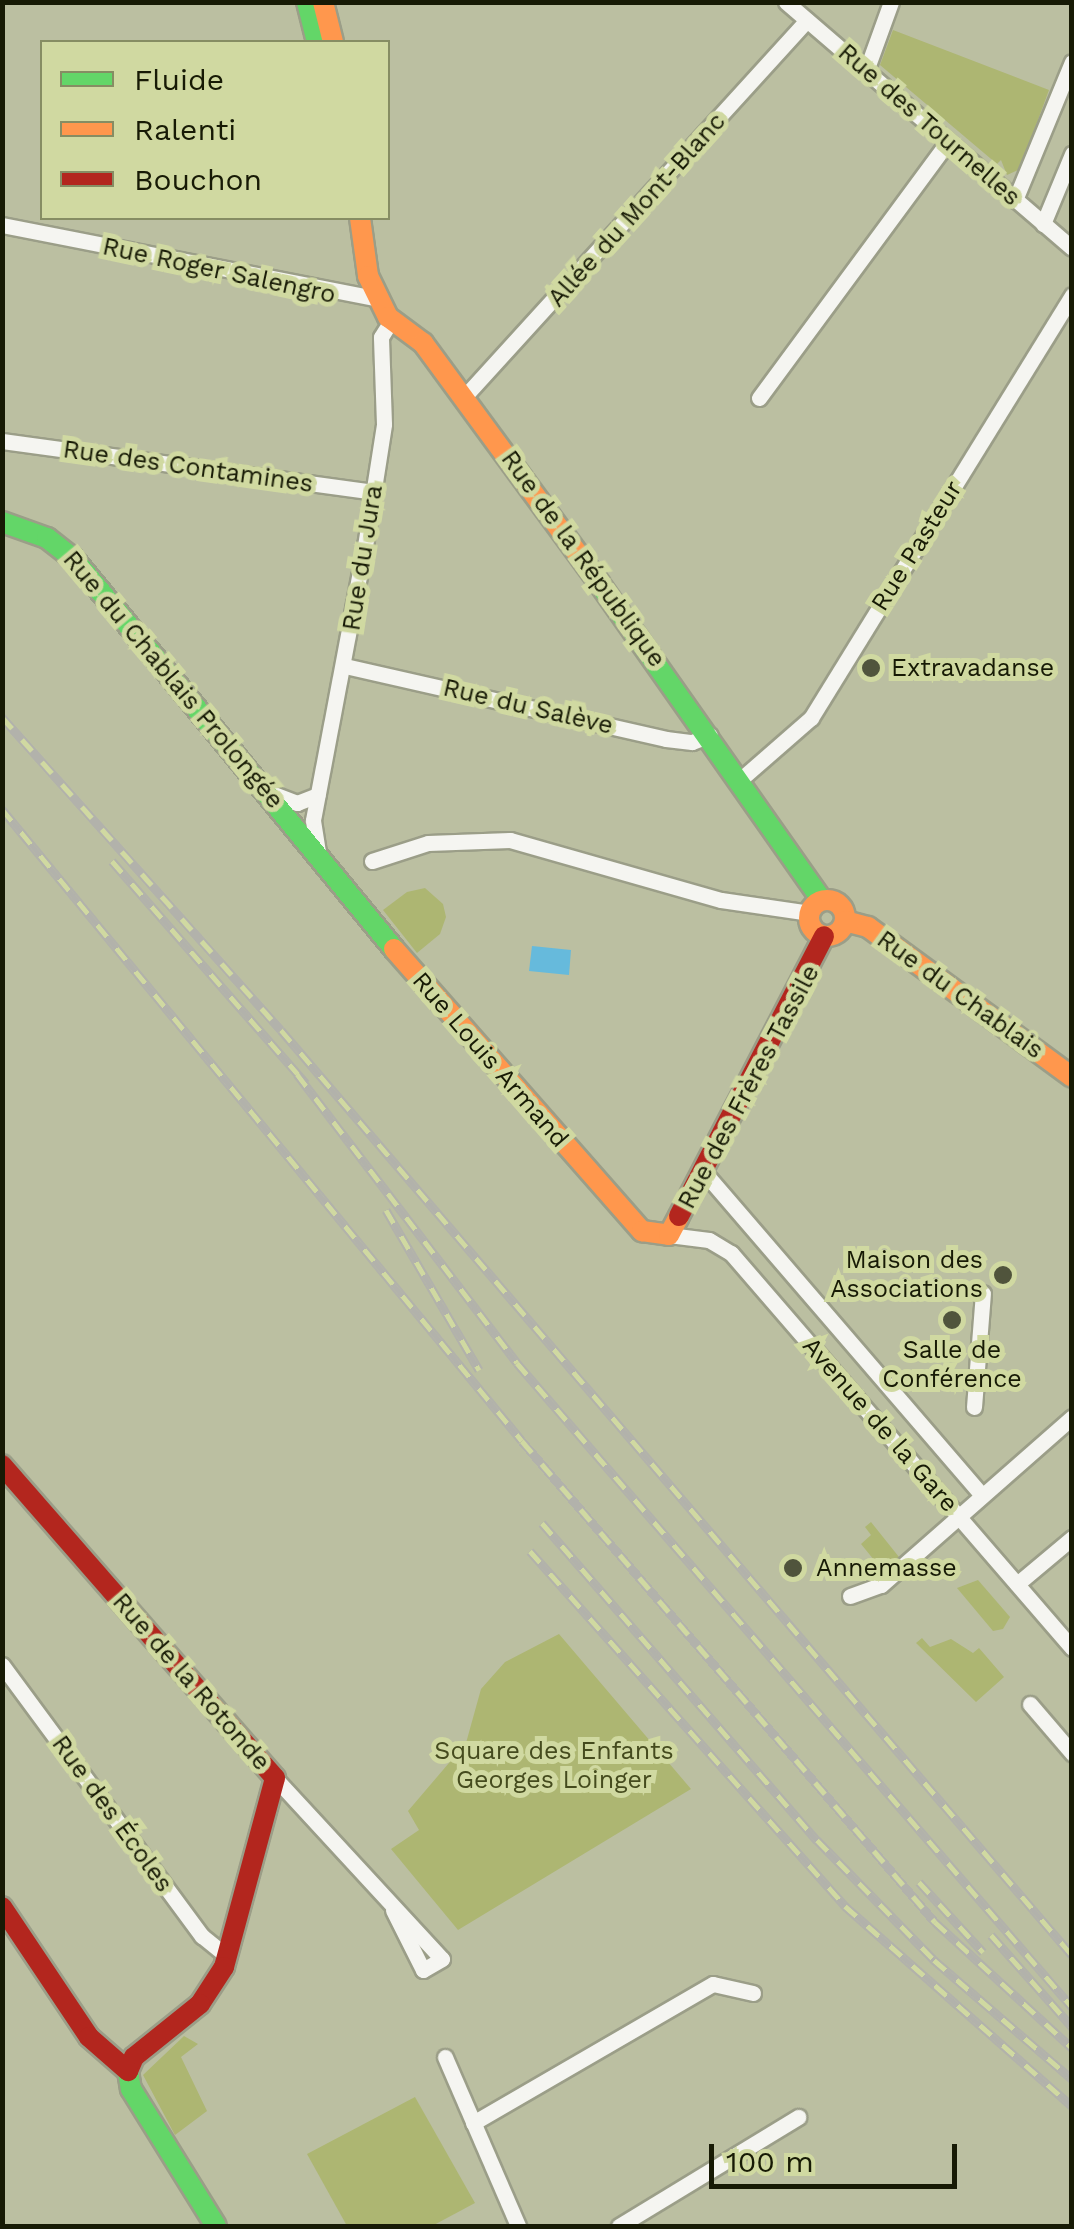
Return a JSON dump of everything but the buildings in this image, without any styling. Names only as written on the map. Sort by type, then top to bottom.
[{"type":"street","points":[[307,2],[316,40]]},
{"type":"street","points":[[324,2],[332,40]]},
{"type":"street","name":"Rue des Tournelles","points":[[786,2],[808,13],[866,71],[1072,248]]},
{"type":"street","points":[[866,71],[891,2]]},
{"type":"street","name":"Allée du Mont-Blanc","points":[[465,396],[808,13]]},
{"type":"street","points":[[1015,200],[1072,62]]},
{"type":"street","points":[[759,398],[948,142]]},
{"type":"street","points":[[1044,224],[1072,154]]},
{"type":"street","name":"Rue de la République","points":[[360,220],[378,300],[391,321],[426,346],[465,396],[742,778],[816,907]]},
{"type":"street","name":"Rue Roger Salengro","points":[[2,225],[378,300]]},
{"type":"street","name":"Rue Pasteur","points":[[742,778],[812,718],[1072,295]]},
{"type":"street","name":"Rue du Jura","points":[[322,857],[312,833],[346,666],[374,492],[384,411],[381,337],[391,321]]},
{"type":"street","name":"Rue des Contamines","points":[[2,441],[374,492]]},
{"type":"street","name":"Rue du Chablais Prolongée","points":[[2,522],[47,538],[73,558],[322,857]]},
{"type":"street","name":"Rue du Salève","points":[[346,666],[679,741],[710,735]]},
{"type":"street","points":[[268,791],[291,802],[318,795]]},
{"type":"street","points":[[372,861],[441,841],[520,841],[710,897],[816,907],[839,904],[845,921],[838,933],[824,936],[812,928],[816,907]]},
{"type":"street","name":"Rue Louis Armand","points":[[322,857],[637,1228],[669,1235]]},
{"type":"street","name":"Rue du Chablais","points":[[845,921],[868,927],[1072,1076]]},
{"type":"street","name":"Rue des Frères Tassile","points":[[669,1235],[818,958],[824,936]]},
{"type":"street","points":[[701,1176],[878,1387],[900,1398],[982,1495]]},
{"type":"street","name":"Avenue de la Gare","points":[[669,1235],[709,1240],[731,1253],[1072,1648]]},
{"type":"street","points":[[974,1407],[983,1293]]},
{"type":"street","points":[[850,1596],[881,1585],[1072,1417]]},
{"type":"street","name":"Rue de la Rotonde","points":[[2,1465],[275,1778],[228,1956],[200,2004],[128,2070]]},
{"type":"street","points":[[1017,1584],[1072,1538]]},
{"type":"street","name":"Rue des Écoles","points":[[2,1665],[202,1936],[228,1956]]},
{"type":"street","points":[[1030,1704],[1072,1753]]},
{"type":"street","points":[[275,1778],[393,1910]]},
{"type":"street","points":[[5,1914],[97,2046],[128,2070],[131,2089],[216,2226]]},
{"type":"street","points":[[473,2122],[713,1984],[753,1993]]},
{"type":"street","points":[[445,2057],[518,2226]]},
{"type":"street","points":[[619,2226],[798,2118]]},
{"type":"green space","points":[[893,30],[1049,90],[1020,169],[1007,175],[1001,160],[997,164],[880,65]]},
{"type":"green space","points":[[425,888],[443,904],[446,917],[440,934],[417,953],[383,910],[407,892]]},
{"type":"green space","points":[[871,1522],[899,1557],[891,1568],[883,1571],[861,1544],[871,1535],[865,1527]]},
{"type":"green space","points":[[978,1580],[1010,1617],[1003,1629],[993,1631],[957,1588]]},
{"type":"green space","name":"Square des Enfants Georges Loinger","points":[[559,1634],[691,1789],[458,1930],[391,1849],[419,1830],[408,1811],[466,1743],[481,1689],[505,1662]]},
{"type":"green space","points":[[922,1638],[930,1647],[951,1639],[973,1653],[979,1648],[1004,1677],[976,1702],[916,1643]]},
{"type":"green space","points":[[184,2036],[198,2044],[181,2057],[207,2111],[175,2135],[143,2075]]},
{"type":"green space","points":[[415,2097],[475,2203],[432,2226],[347,2226],[307,2154]]},
{"type":"water","points":[[532,946],[571,950],[569,975],[529,971]]},
{"type":"railway","points":[[2,717],[281,1030],[1072,1955]]},
{"type":"railway","points":[[2,809],[522,1441],[935,1922],[1072,2048]]},
{"type":"railway","points":[[112,861],[306,1083]]},
{"type":"railway","points":[[297,1074],[517,1363],[1072,2007]]},
{"type":"railway","points":[[386,1210],[479,1370]]},
{"type":"railway","points":[[542,1523],[817,1840],[934,1960],[1072,2079]]},
{"type":"railway","points":[[530,1551],[845,1906],[1072,2106]]},
{"type":"railway","points":[[919,1882],[983,1952]]},
{"type":"railway","points":[[991,1935],[1072,2027]]},
{"type":"traffic: fast","points":[[307,2],[316,40]]},
{"type":"traffic: fast","points":[[2,522],[47,538],[73,558],[394,949]]},
{"type":"traffic: fast","points":[[599,583],[822,900]]},
{"type":"traffic: fast","points":[[128,2071],[131,2089],[216,2226]]},
{"type":"traffic: slow","points":[[323,2],[332,40]]},
{"type":"traffic: slow","points":[[360,220],[368,276],[388,317],[423,343],[599,583]]},
{"type":"traffic: slow","points":[[827,900],[840,905],[845,918],[840,931],[827,936],[814,931],[809,918],[814,905],[827,900]]},
{"type":"traffic: slow","points":[[845,921],[868,927],[1072,1077]]},
{"type":"traffic: slow","points":[[394,949],[642,1231],[669,1235],[679,1216]]},
{"type":"traffic: jam","points":[[679,1216],[824,936]]},
{"type":"traffic: jam","points":[[2,1465],[275,1778],[224,1967],[200,2004],[134,2057],[128,2071]]},
{"type":"traffic: jam","points":[[2,1907],[89,2037],[128,2071]]},
{"type":"place","name":"Extravadanse","points":[[871,668]]},
{"type":"place","name":"Maison des Associations","points":[[1003,1275]]},
{"type":"place","name":"Salle de Conférence","points":[[952,1320]]},
{"type":"place","name":"Annemasse","points":[[793,1568]]}]
